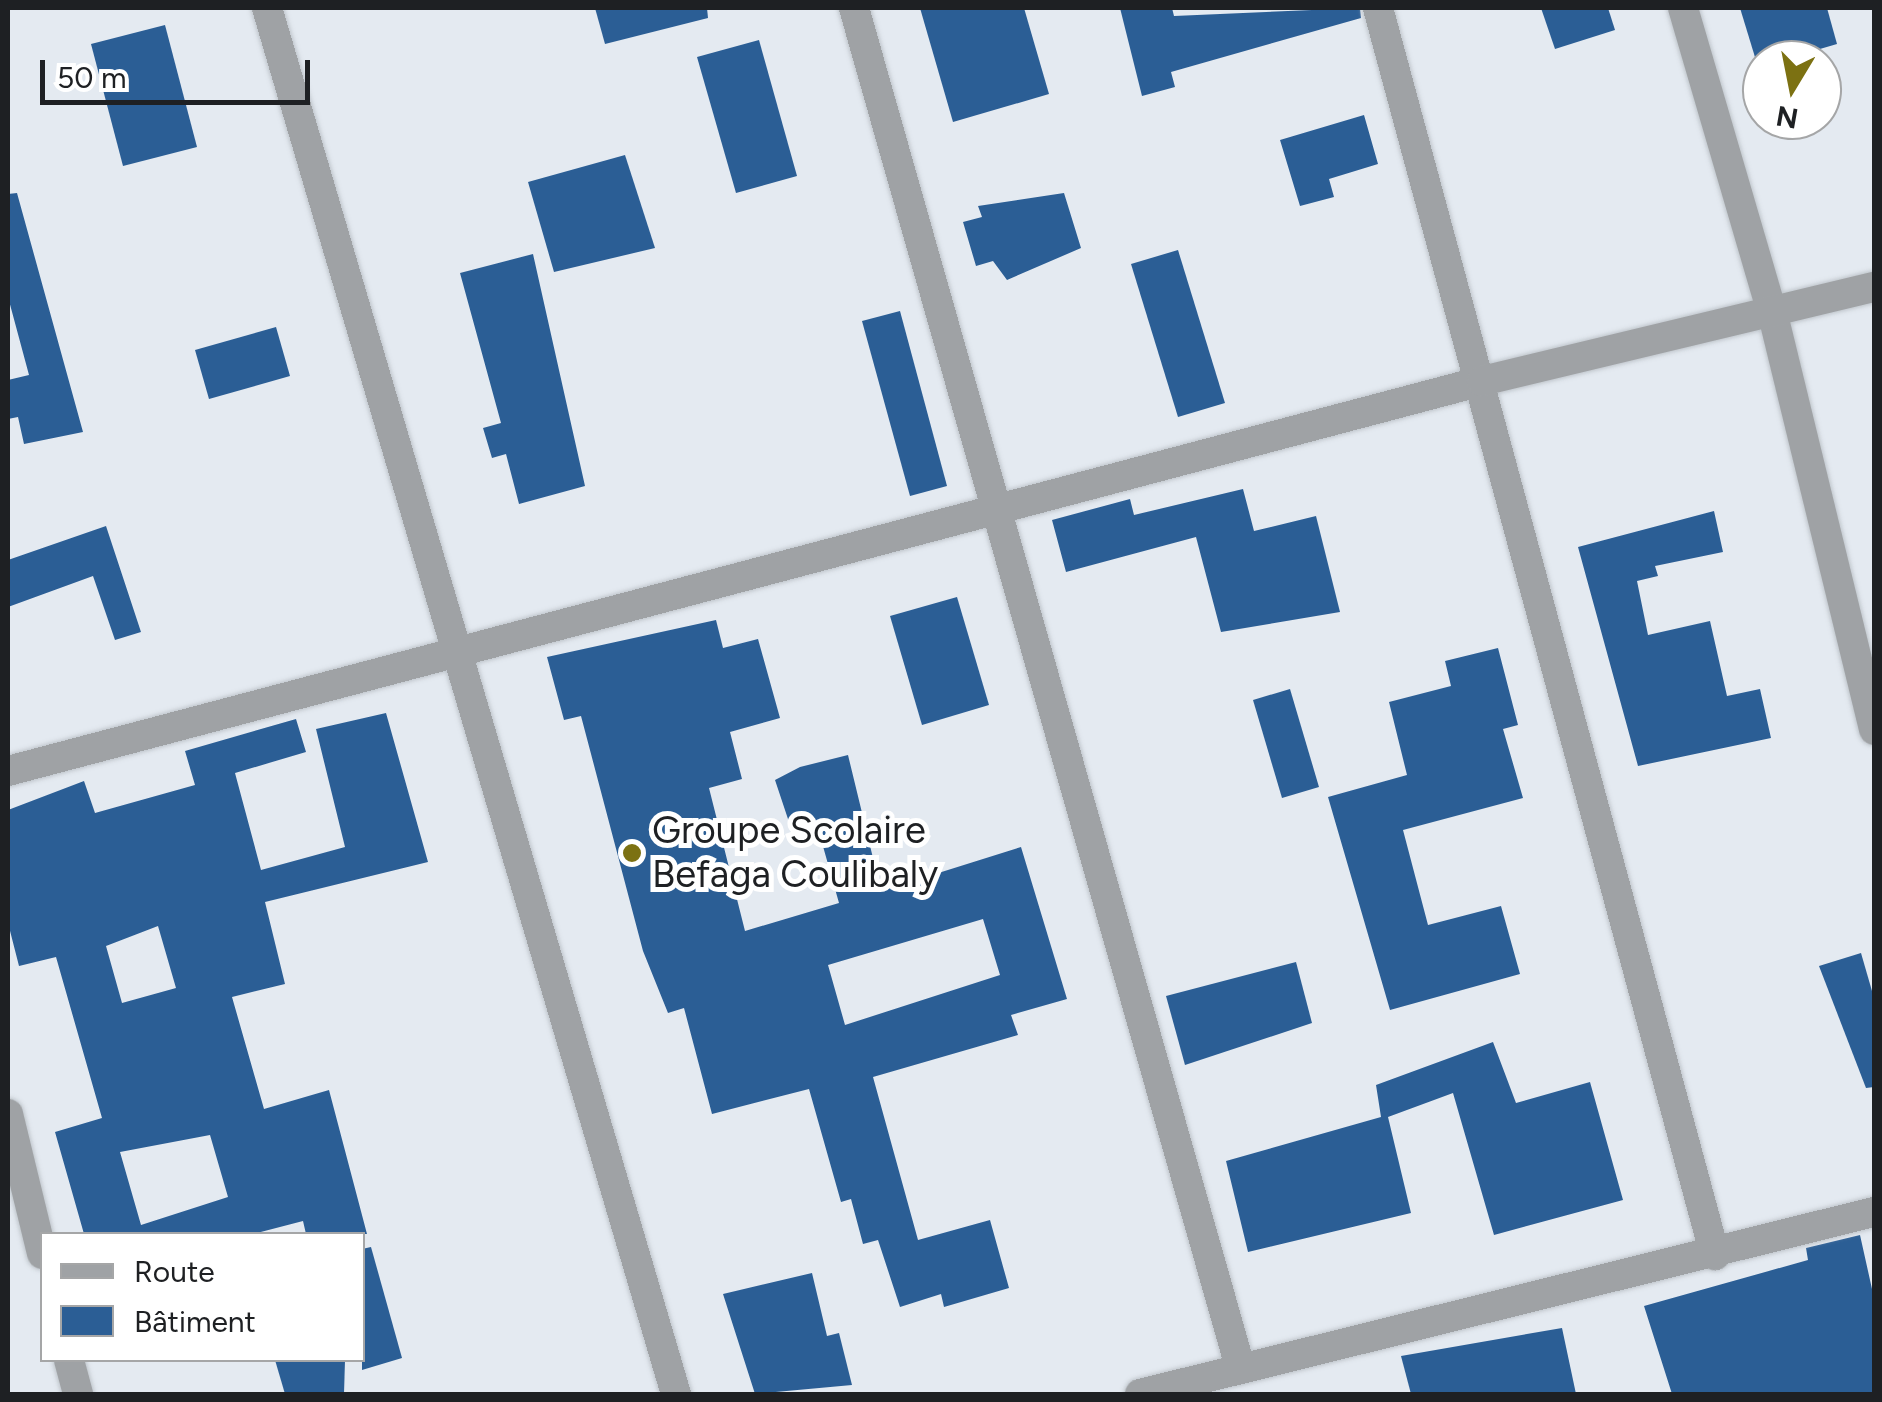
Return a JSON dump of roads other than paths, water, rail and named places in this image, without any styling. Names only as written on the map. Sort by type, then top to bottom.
[{"type":"street","points":[[267,8],[462,655],[676,1394]]},
{"type":"street","points":[[854,8],[1240,1368]]},
{"type":"street","points":[[1378,8],[1482,381],[1715,1255]]},
{"type":"street","points":[[1683,8],[1773,315],[1874,730]]},
{"type":"street","points":[[8,771],[462,655],[1482,381],[1773,315],[1874,286]]},
{"type":"street","points":[[8,1114],[40,1246]]},
{"type":"street","points":[[1140,1394],[1715,1255],[1874,1212]]},
{"type":"street","points":[[70,1362],[78,1394]]},
{"type":"place","name":"Groupe Scolaire Befaga Coulibaly","points":[[632,853]]}]
